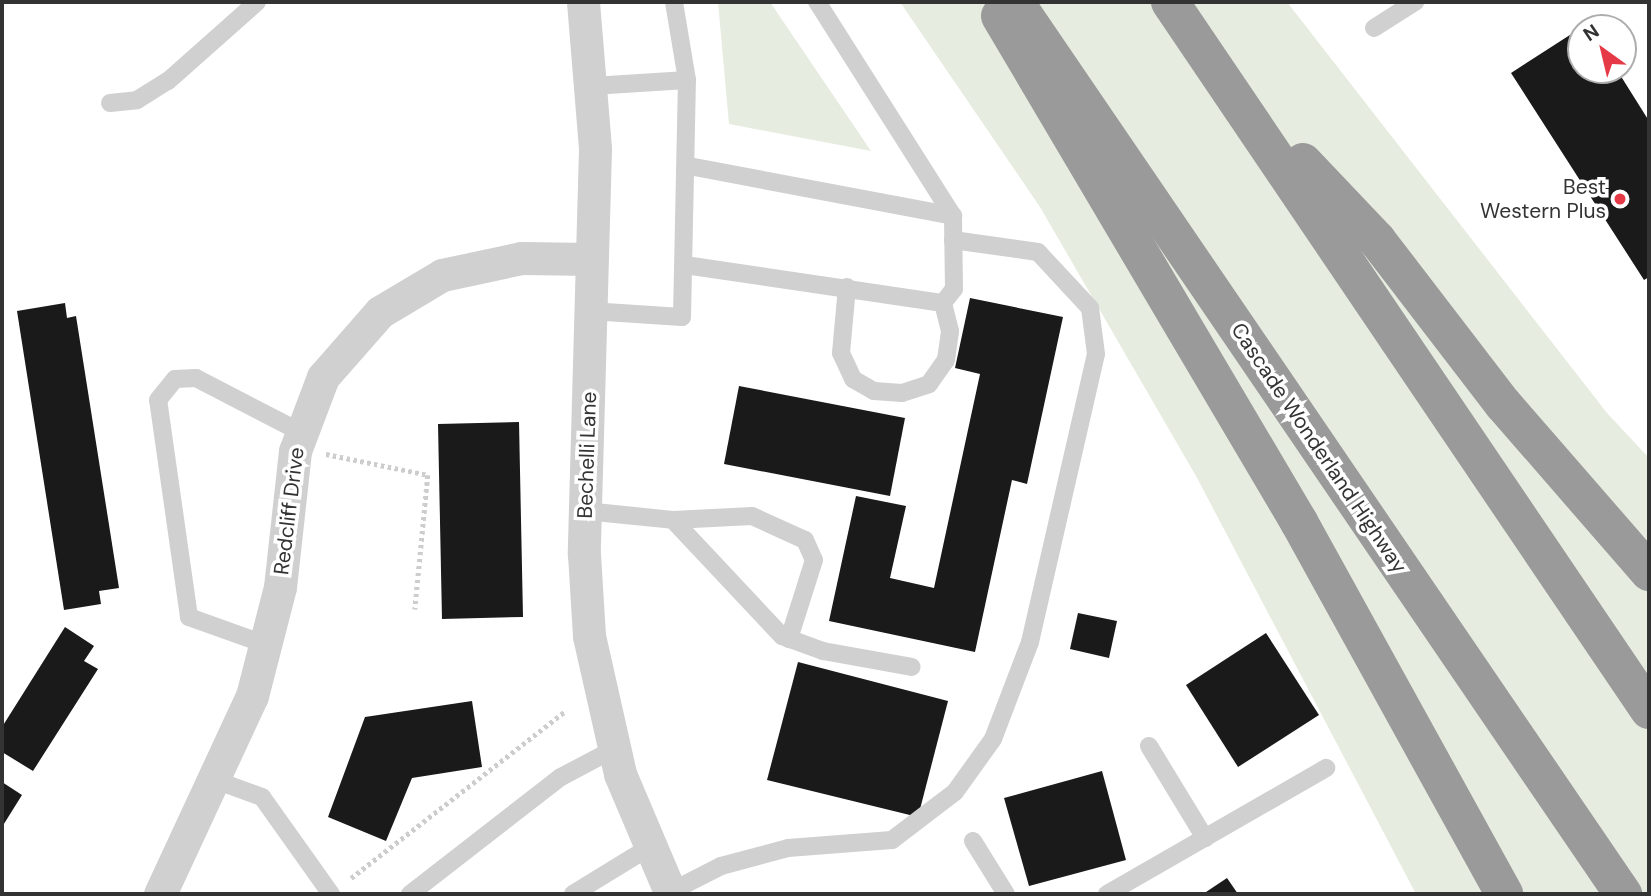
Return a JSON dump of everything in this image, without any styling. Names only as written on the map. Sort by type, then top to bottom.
[{"type":"highway","points":[[993,2],[1033,81],[1299,523],[1504,894]]},
{"type":"highway","name":"Cascade Wonderland Highway","points":[[1015,2],[1623,894]]},
{"type":"highway","points":[[1170,2],[1649,709]]},
{"type":"highway","points":[[1215,69],[1377,240],[1503,404],[1649,572]]},
{"type":"street","name":"Bechelli Lane","points":[[583,2],[592,86],[585,511],[589,636],[612,750],[648,848],[670,893]]},
{"type":"street","name":"Redcliff Drive","points":[[160,894],[241,727],[267,645],[311,442],[336,359],[398,298],[469,266],[521,258],[591,259]]},
{"type":"lane","points":[[110,103],[136,100],[168,81],[257,2]]},
{"type":"lane","points":[[590,311],[682,317],[689,166],[688,79],[674,2]]},
{"type":"lane","points":[[817,2],[953,216],[954,289],[943,303]]},
{"type":"lane","points":[[1374,28],[1415,2]]},
{"type":"lane","points":[[592,86],[688,79]]},
{"type":"lane","points":[[689,166],[953,216]]},
{"type":"lane","points":[[670,893],[721,866],[788,848],[892,840],[915,828],[955,792],[993,739],[1030,642],[1096,354],[1090,308],[1038,252],[953,240]]},
{"type":"lane","points":[[685,265],[943,303]]},
{"type":"lane","points":[[847,287],[841,353],[853,379],[874,391],[902,393],[929,384],[946,360],[950,331],[943,303]]},
{"type":"lane","points":[[267,645],[189,617],[158,400],[175,379],[196,378],[311,442]]},
{"type":"lane","points":[[585,511],[673,520],[752,516],[805,540],[814,560],[789,639]]},
{"type":"lane","points":[[673,520],[789,639],[912,667]]},
{"type":"lane","points":[[1149,746],[1205,838]]},
{"type":"lane","points":[[410,894],[561,777],[612,750]]},
{"type":"lane","points":[[1107,894],[1326,768]]},
{"type":"lane","points":[[215,780],[262,797],[331,894]]},
{"type":"lane","points":[[973,841],[1006,894]]},
{"type":"lane","points":[[573,894],[648,848]]},
{"type":"path","points":[[311,442],[428,475],[415,609]]},
{"type":"path","points":[[351,878],[564,712]]},
{"type":"shaded area","points":[[718,2],[770,2],[871,151],[729,124]]},
{"type":"shaded area","points":[[900,2],[1287,2],[1607,413],[1649,458],[1649,894],[1416,894],[1196,476],[1040,207]]},
{"type":"building","name":"Best Western Plus","points":[[1567,37],[1567,84],[1626,84],[1649,121],[1649,277],[1644,280],[1511,73]]},
{"type":"building","points":[[970,298],[1063,317],[1027,484],[1012,480],[975,652],[829,621],[856,496],[906,506],[890,578],[934,588],[980,374],[955,368]]},
{"type":"building","points":[[65,303],[67,318],[76,316],[119,588],[99,591],[101,604],[64,610],[17,311]]},
{"type":"building","points":[[739,386],[905,418],[890,496],[724,464]]},
{"type":"building","points":[[519,422],[523,617],[442,619],[438,424]]},
{"type":"building","points":[[1078,613],[1117,621],[1109,658],[1070,649]]},
{"type":"building","points":[[65,627],[94,646],[84,661],[98,669],[33,771],[2,752],[2,727]]},
{"type":"building","points":[[1266,633],[1319,715],[1238,767],[1186,685]]},
{"type":"building","points":[[798,662],[948,701],[918,817],[767,780]]},
{"type":"building","points":[[472,701],[482,767],[412,778],[386,841],[328,817],[365,717]]},
{"type":"building","points":[[1102,771],[1126,860],[1029,886],[1004,798]]},
{"type":"building","points":[[2,782],[22,795],[2,827]]},
{"type":"building","points":[[1227,878],[1238,894],[1203,894]]},
{"type":"place","name":"Best Western Plus","points":[[1620,199]]}]
